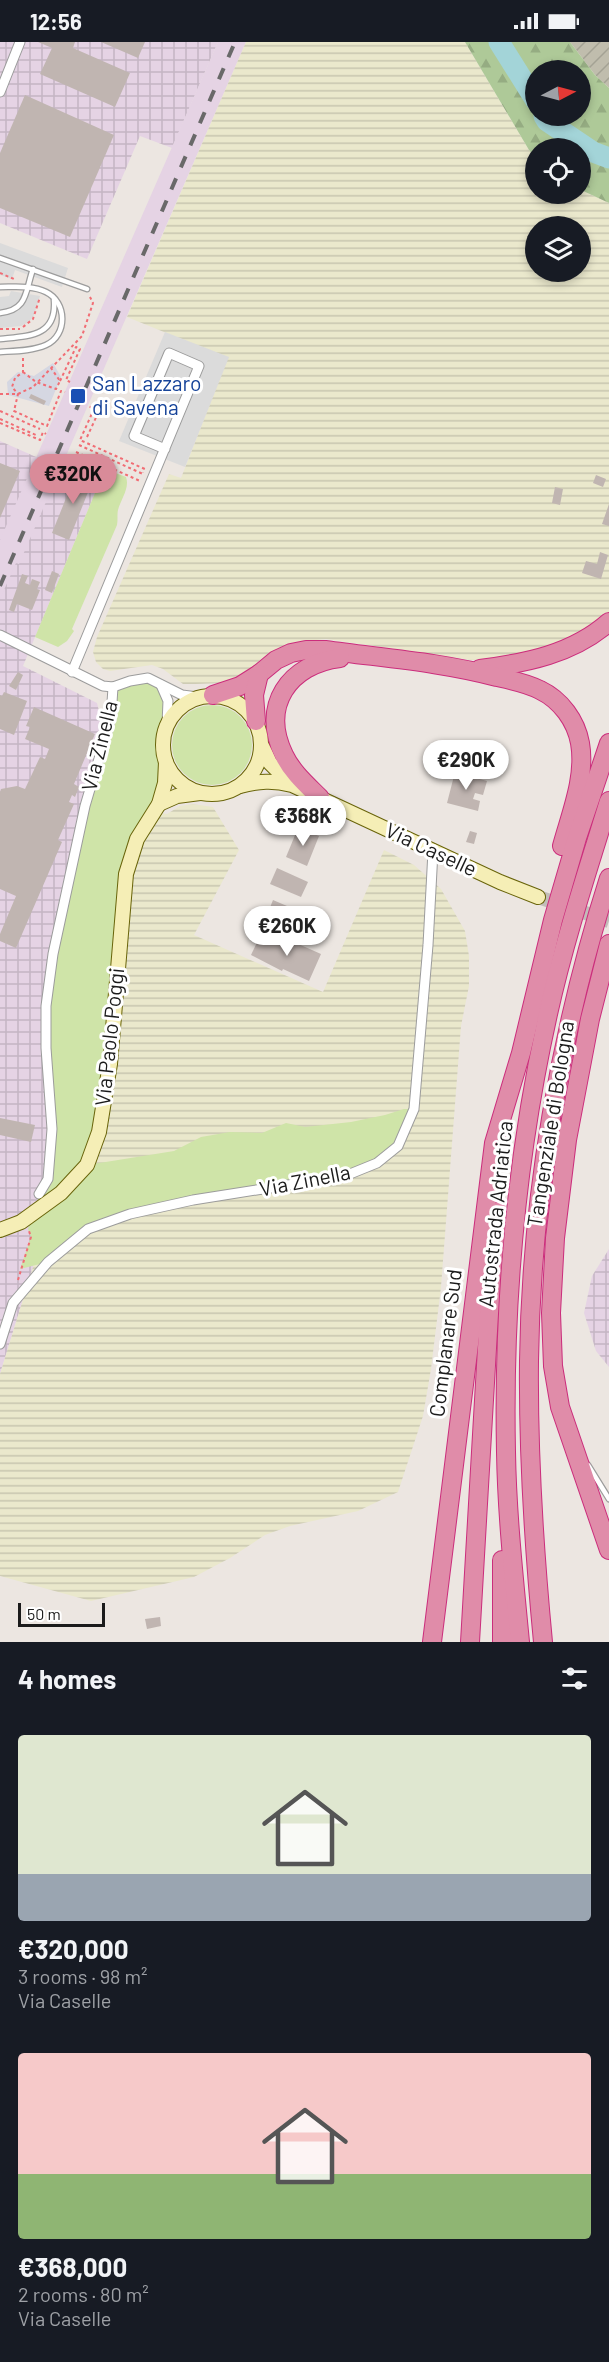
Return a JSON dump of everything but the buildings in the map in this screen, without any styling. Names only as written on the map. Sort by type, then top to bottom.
[{"type":"highway","points":[[471,670],[517,664],[551,656],[601,629],[609,622]]},
{"type":"highway","points":[[205,696],[240,686],[276,660],[306,650],[471,670],[540,690],[566,711],[577,732],[581,755],[576,797],[547,903],[548,939]]},
{"type":"highway","points":[[320,798],[290,766],[284,755],[278,737],[276,718],[279,700],[290,681],[308,667],[320,661],[366,656]]},
{"type":"highway","points":[[256,721],[254,695],[259,674]]},
{"type":"highway","name":"Tangenziale di Bologna","points":[[520,1053],[548,939],[577,838],[609,743]]},
{"type":"highway","name":"Autostrada Adriatica","points":[[520,1642],[506,1454],[506,1350],[515,1214],[525,1139],[548,1013],[579,894],[609,801]]},
{"type":"highway","name":"Autostrada Adriatica","points":[[543,1642],[534,1539],[529,1414],[529,1358],[535,1254],[546,1158],[560,1076],[575,1001],[609,878]]},
{"type":"highway","name":"Tangenziale di Bologna","points":[[608,950],[590,1019],[567,1140],[555,1238],[551,1313],[556,1388],[609,1550]]},
{"type":"highway","points":[[470,1642],[494,1240],[520,1053]]},
{"type":"highway","name":"Complanare Sud","points":[[432,1642],[494,1143],[520,1053]]},
{"type":"highway","points":[[502,1642],[502,1538],[508,1499]]},
{"type":"main road","points":[[159,804],[165,783],[164,737],[167,724],[180,706],[205,696],[228,698],[244,707],[256,721]]},
{"type":"main road","name":"Via Caselle","points":[[256,721],[262,746],[270,763],[292,785]]},
{"type":"main road","points":[[240,786],[250,776],[258,762],[262,746]]},
{"type":"main road","points":[[166,762],[179,782],[201,793]]},
{"type":"main road","name":"Via Caselle","points":[[159,804],[177,796],[215,794],[260,781],[278,781],[292,785],[537,897]]},
{"type":"main road","name":"Via Paolo Poggi","points":[[0,1230],[21,1222],[61,1193],[87,1165],[99,1132],[110,1064],[126,874],[137,839],[159,804]]},
{"type":"street","points":[[0,92],[20,42]]},
{"type":"street","points":[[72,672],[165,449],[199,366],[169,353],[134,436],[165,449]]},
{"type":"street","points":[[0,635],[103,686],[113,687],[148,678],[182,695],[205,696]]},
{"type":"street","points":[[161,686],[168,701],[167,724]]},
{"type":"street","name":"Via Zinella","points":[[39,1194],[48,1179],[52,1130],[46,1048],[46,1006],[53,954],[85,806],[111,718],[113,687]]},
{"type":"street","name":"Via Zinella","points":[[0,1344],[13,1303],[48,1262],[88,1228],[130,1214],[193,1200],[345,1176],[377,1163],[398,1146],[414,1109],[428,945],[433,851]]},
{"type":"lane","points":[[0,258],[87,289]]},
{"type":"lane","points":[[0,313],[18,308],[33,269]]},
{"type":"lane","points":[[0,286],[27,287],[43,290],[54,296],[62,312],[63,321],[60,333],[46,345],[0,352]]},
{"type":"lane","points":[[0,339],[42,332],[53,316],[54,296]]},
{"type":"lane","points":[[570,1436],[609,1498]]},
{"type":"path","points":[[0,394],[18,394],[33,387],[82,336],[93,303],[87,289]]},
{"type":"path","points":[[0,329],[27,326],[33,319],[43,290]]},
{"type":"path","points":[[20,328],[21,337]]},
{"type":"path","points":[[56,389],[76,347],[80,349],[66,380],[70,382]]},
{"type":"path","points":[[0,421],[40,440],[43,432],[46,432],[63,392],[36,382],[23,372],[22,350]]},
{"type":"path","points":[[50,367],[60,381]]},
{"type":"path","points":[[18,394],[12,387],[13,382],[23,372]]},
{"type":"path","points":[[18,394],[14,411],[47,426]]},
{"type":"path","points":[[87,437],[99,411],[88,406]]},
{"type":"path","points":[[94,409],[80,440],[155,473]]},
{"type":"path","points":[[0,411],[40,429]]},
{"type":"path","points":[[0,421],[38,436]]},
{"type":"path","points":[[79,446],[142,474],[145,469]]},
{"type":"path","points":[[80,454],[83,447]]},
{"type":"path","points":[[76,452],[141,479]]},
{"type":"path","points":[[18,1280],[31,1237],[28,1229]]},
{"type":"shaded area","points":[[0,42],[218,42],[172,148],[140,136],[87,259],[0,223]]},
{"type":"shaded area","points":[[218,42],[246,42],[19,564],[16,563],[0,599],[0,540]]},
{"type":"shaded area","points":[[246,42],[465,42],[525,143],[525,204],[591,204],[591,195],[609,203],[609,615],[571,641],[515,658],[471,660],[326,639],[299,642],[277,650],[262,658],[244,676],[223,683],[183,684],[163,669],[152,665],[110,671],[103,669],[96,662],[93,652],[97,637],[169,474],[181,478],[228,358],[127,317]]},
{"type":"shaded area","points":[[570,42],[609,42],[609,88],[591,70],[591,60],[584,60]]},
{"type":"shaded area","points":[[0,243],[68,268],[62,287],[15,270],[12,279],[0,275]]},
{"type":"shaded area","points":[[11,291],[40,296],[34,315],[29,322],[21,326],[0,328],[0,297],[9,296]]},
{"type":"shaded area","points":[[165,332],[229,357],[185,467],[119,441]]},
{"type":"shaded area","points":[[53,363],[61,377],[49,406],[8,395],[7,382],[18,372],[34,376]]},
{"type":"shaded area","points":[[0,441],[70,472],[77,457],[105,469],[23,666],[97,703],[103,727],[101,771],[50,1212],[0,1374]]},
{"type":"shaded area","points":[[193,804],[213,807],[239,850],[194,935],[323,992],[384,850],[414,865],[441,889],[465,931],[469,956],[469,986],[461,1026],[441,1287],[431,1369],[423,1416],[398,1492],[358,1511],[290,1526],[265,1535],[230,1558],[194,1577],[91,1601],[0,1576],[0,1374],[50,1212],[142,810],[167,814],[180,806]]},
{"type":"shaded area","points":[[609,1249],[609,1367],[596,1351],[584,1313],[592,1276]]},
{"type":"green space","points":[[465,42],[570,42],[584,60],[525,60],[525,126],[591,126],[591,70],[609,88],[609,203],[591,195],[591,138],[525,138],[525,143]]},
{"type":"green space","points":[[105,469],[126,477],[127,481],[118,510],[117,525],[72,629],[74,631],[67,641],[58,647],[35,637]]},
{"type":"green space","points":[[141,678],[161,685],[167,724],[163,737],[166,762],[165,783],[137,839],[115,1007],[87,1165],[174,1151],[201,1137],[230,1132],[262,1133],[286,1123],[305,1127],[351,1122],[404,1109],[414,1109],[398,1146],[345,1176],[130,1214],[88,1229],[48,1262],[20,1269],[31,1237],[28,1229],[50,1161],[46,1048],[53,954],[106,739],[113,687]]},
{"type":"green space","points":[[212,705],[227,708],[240,717],[249,730],[252,745],[249,760],[240,773],[227,782],[212,785],[197,782],[184,773],[175,760],[172,745],[175,730],[184,717],[197,708]]},
{"type":"waterway","points":[[499,42],[525,83]]},
{"type":"waterway","points":[[554,126],[593,152],[609,158]]},
{"type":"tunnel","points":[[538,897],[609,921]]},
{"type":"railway","points":[[0,586],[235,42]]},
{"type":"place","name":"San Lazzaro di Savena","points":[[78,396]]}]
